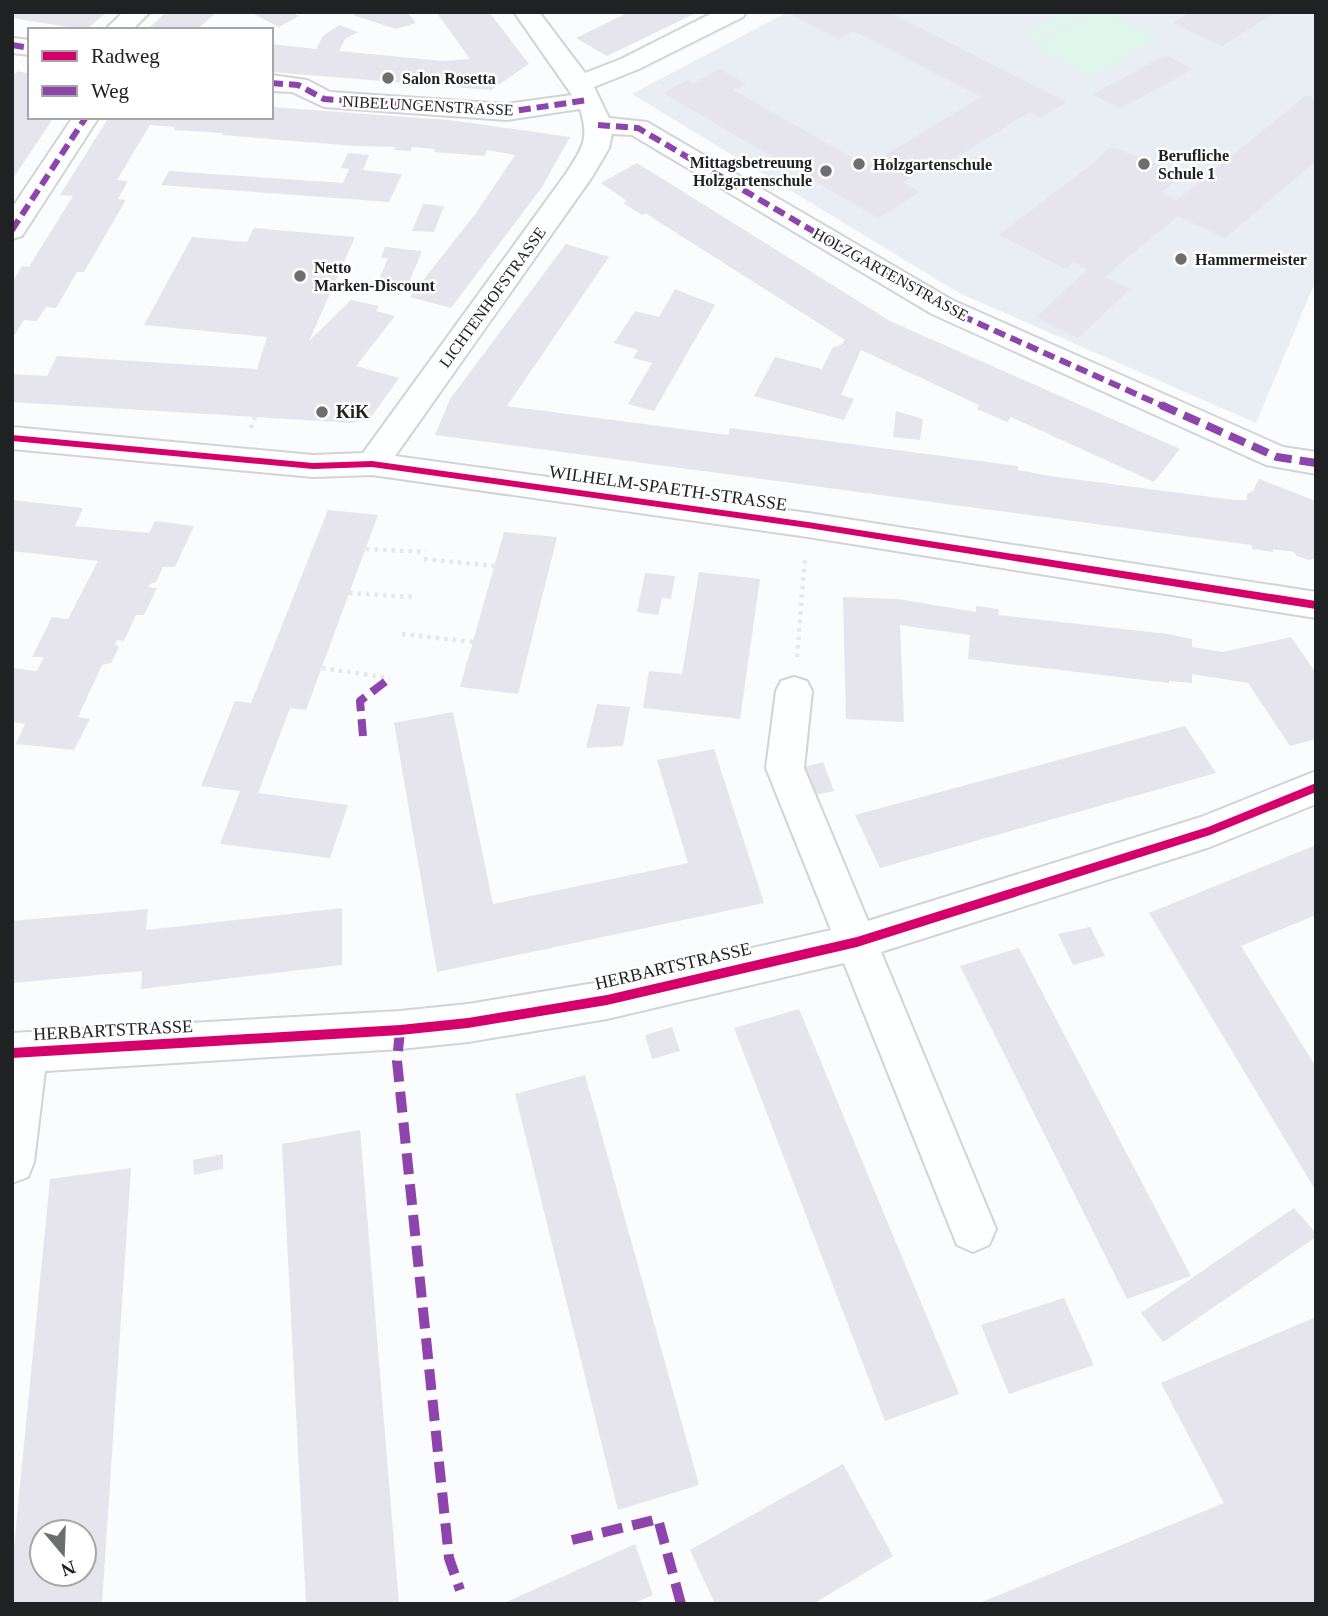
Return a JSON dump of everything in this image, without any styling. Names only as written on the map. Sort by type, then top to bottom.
[{"type":"street","points":[[119,28],[138,12]]},
{"type":"street","points":[[526,12],[589,103],[629,65],[734,12]]},
{"type":"street","name":"NIBELUNGENSTRASSE","points":[[273,83],[298,85],[324,99],[507,112],[589,103]]},
{"type":"street","name":"HOLZGARTENSTRASSE","points":[[589,103],[638,128],[942,307],[1277,457],[1316,463]]},
{"type":"street","name":"LICHTENHOFSTRASSE","points":[[372,464],[578,177],[599,139],[589,103]]},
{"type":"street","points":[[12,230],[85,119]]},
{"type":"street","name":"WILHELM-SPAETH-STRASSE","points":[[12,438],[313,466],[372,464],[808,526],[1316,605]]},
{"type":"street","points":[[794,691],[785,768],[973,1228]]},
{"type":"street","name":"HERBARTSTRASSE","points":[[12,1162],[19,1053],[400,1030],[468,1023],[607,1000],[857,942],[1210,831],[1316,787]]},
{"type":"path","points":[[251,429],[255,417]]},
{"type":"path","points":[[794,691],[808,526]]},
{"type":"path","points":[[366,549],[426,552]]},
{"type":"path","points":[[424,559],[495,566]]},
{"type":"path","points":[[349,593],[413,597]]},
{"type":"path","points":[[402,634],[473,642]]},
{"type":"path","points":[[322,667],[390,678]]},
{"type":"shaded area","points":[[788,12],[1316,12],[1316,280],[1256,423],[959,293],[632,94]]},
{"type":"green space","points":[[1064,12],[1090,12],[1038,42],[1024,34]]},
{"type":"green space","points":[[1095,12],[1105,12],[1158,38],[1093,77],[1034,47]]},
{"type":"building","points":[[12,12],[107,12],[88,28],[12,18]]},
{"type":"building","points":[[166,12],[217,12],[198,28],[149,28]]},
{"type":"building","points":[[250,12],[291,12],[299,16],[279,27]]},
{"type":"building","points":[[359,12],[407,12],[416,23],[396,29],[353,15]]},
{"type":"building","points":[[436,12],[489,12],[529,64],[491,90],[273,72],[273,44],[316,49],[323,36],[339,25],[358,32],[345,39],[339,51],[443,61],[470,59]]},
{"type":"building","points":[[629,12],[698,12],[607,56],[576,38]]},
{"type":"building","points":[[799,12],[895,12],[893,14],[1066,102],[1041,118],[1030,112],[929,174],[923,170],[903,182],[920,192],[878,218],[663,93],[688,80],[694,83],[720,69],[746,84],[733,90],[867,166],[981,97],[854,31],[839,39],[793,15]]},
{"type":"building","points":[[1191,12],[1276,12],[1222,46],[1173,23]]},
{"type":"building","points":[[1166,55],[1193,69],[1120,109],[1093,94]]},
{"type":"building","points":[[18,71],[28,74],[28,119],[53,119],[12,180],[12,76]]},
{"type":"building","points":[[1307,95],[1316,99],[1316,161],[1225,238],[1178,216],[1104,277],[1130,289],[1078,338],[1036,317],[1088,269],[1074,262],[1066,269],[999,235],[1095,162],[1107,149],[1114,148],[1171,170],[1177,180],[1161,192],[1177,200]]},
{"type":"building","points":[[273,107],[449,120],[570,137],[542,187],[451,308],[410,297],[476,213],[515,155],[487,150],[485,156],[434,152],[435,149],[412,147],[410,151],[394,150],[396,147],[222,135],[223,133],[174,130],[175,127],[150,125],[117,180],[128,181],[118,199],[126,200],[84,272],[77,272],[56,308],[46,307],[37,321],[24,320],[12,339],[12,282],[22,266],[29,267],[73,196],[60,195],[108,119],[273,119]]},
{"type":"building","points":[[348,153],[369,155],[363,170],[402,174],[389,202],[161,185],[169,171],[343,183],[349,169],[341,168]]},
{"type":"building","points":[[637,163],[890,321],[1180,449],[1154,482],[1011,417],[1007,422],[977,409],[979,405],[861,350],[841,395],[854,399],[844,420],[754,396],[775,357],[822,369],[833,347],[841,345],[845,340],[645,213],[642,215],[623,203],[627,201],[601,183]]},
{"type":"building","points":[[423,204],[444,206],[434,232],[412,231]]},
{"type":"building","points":[[254,228],[355,237],[309,341],[351,300],[379,306],[376,311],[395,316],[356,366],[399,378],[371,417],[353,423],[12,402],[12,374],[47,376],[57,356],[257,369],[267,337],[144,325],[192,237],[247,242]]},
{"type":"building","points":[[566,244],[609,257],[507,406],[728,435],[730,428],[1018,466],[1018,470],[1050,476],[1234,500],[1247,500],[1247,494],[1253,491],[1259,479],[1316,501],[1316,558],[1309,560],[1297,556],[1294,552],[1252,549],[1252,545],[435,435],[450,399]]},
{"type":"building","points":[[385,247],[422,251],[408,285],[378,282],[388,258],[381,258]]},
{"type":"building","points":[[675,289],[715,305],[654,411],[628,404],[652,363],[633,358],[638,350],[614,343],[635,311],[659,317]]},
{"type":"building","points":[[896,411],[923,419],[920,440],[893,437]]},
{"type":"building","points":[[12,500],[83,508],[75,526],[149,533],[155,521],[194,526],[175,567],[163,567],[156,582],[148,587],[157,588],[144,615],[136,615],[124,641],[117,640],[115,644],[119,647],[111,663],[102,665],[78,717],[90,719],[74,750],[16,744],[25,724],[12,722],[12,668],[37,671],[44,657],[32,657],[52,617],[68,619],[98,561],[12,551]]},
{"type":"building","points":[[328,510],[378,515],[306,710],[290,708],[258,793],[348,805],[330,858],[220,844],[240,791],[201,786],[235,701],[251,703]]},
{"type":"building","points":[[504,532],[557,537],[518,694],[460,687]]},
{"type":"building","points":[[699,572],[760,579],[740,719],[643,708],[649,671],[682,674]]},
{"type":"building","points":[[645,573],[675,576],[671,599],[662,598],[658,615],[637,612]]},
{"type":"building","points":[[843,597],[898,599],[976,612],[976,606],[999,609],[998,615],[1168,634],[1192,639],[1192,647],[1223,652],[1291,637],[1316,673],[1316,739],[1290,746],[1248,683],[1192,674],[1192,683],[1169,683],[968,659],[970,635],[900,625],[904,722],[846,719]]},
{"type":"building","points":[[597,704],[630,707],[623,746],[586,748]]},
{"type":"building","points":[[453,712],[493,904],[688,863],[657,760],[714,749],[764,903],[437,972],[394,723]]},
{"type":"building","points":[[1185,726],[1216,773],[880,868],[855,815]]},
{"type":"building","points":[[823,762],[834,791],[810,796],[800,768]]},
{"type":"building","points":[[1316,845],[1316,915],[1241,946],[1316,1067],[1316,1191],[1149,913]]},
{"type":"building","points":[[342,908],[342,965],[141,989],[142,971],[12,983],[12,921],[148,909],[146,930]]},
{"type":"building","points":[[1090,927],[1105,956],[1073,965],[1058,934]]},
{"type":"building","points":[[1019,948],[1191,1276],[1127,1299],[960,966]]},
{"type":"building","points":[[799,1009],[959,1394],[885,1421],[734,1028]]},
{"type":"building","points":[[672,1027],[680,1051],[652,1059],[645,1035]]},
{"type":"building","points":[[585,1075],[699,1485],[618,1510],[515,1094]]},
{"type":"building","points":[[360,1130],[399,1604],[306,1604],[282,1144]]},
{"type":"building","points":[[223,1154],[223,1169],[194,1175],[193,1160]]},
{"type":"building","points":[[131,1168],[102,1604],[12,1604],[12,1567],[50,1179]]},
{"type":"building","points":[[1294,1208],[1316,1233],[1316,1237],[1163,1342],[1141,1313]]},
{"type":"building","points":[[1064,1298],[1094,1365],[1009,1394],[981,1325]]},
{"type":"building","points":[[1316,1317],[1316,1604],[977,1604],[1224,1503],[1161,1383]]},
{"type":"building","points":[[843,1464],[893,1556],[813,1604],[715,1604],[690,1550]]},
{"type":"building","points":[[635,1544],[653,1595],[633,1604],[502,1604]]},
{"type":"marked path","points":[[12,45],[28,48]]},
{"type":"marked path","points":[[273,83],[298,85],[324,99],[507,112],[588,100]]},
{"type":"marked path","points":[[12,230],[85,119]]},
{"type":"marked path","points":[[598,125],[638,128],[942,307],[1277,457],[1316,463]]},
{"type":"marked path","points":[[363,736],[360,701],[390,678]]},
{"type":"marked path","points":[[400,1030],[397,1061],[449,1558],[460,1590]]},
{"type":"marked path","points":[[572,1540],[658,1519],[681,1604]]},
{"type":"cycle path","points":[[12,438],[313,466],[372,464],[808,525],[1316,605]]},
{"type":"cycle path","points":[[12,1053],[400,1030],[468,1023],[607,1000],[857,942],[1210,831],[1316,787]]},
{"type":"place","name":"Salon Rosetta","points":[[388,78]]},
{"type":"place","name":"Holzgartenschule","points":[[859,164]]},
{"type":"place","name":"Berufliche Schule 1","points":[[1144,164]]},
{"type":"place","name":"Mittagsbetreuung Holzgartenschule","points":[[826,171]]},
{"type":"place","name":"Hammermeister","points":[[1181,259]]},
{"type":"place","name":"Netto Marken-Discount","points":[[300,276]]},
{"type":"place","name":"KiK","points":[[322,412]]}]
